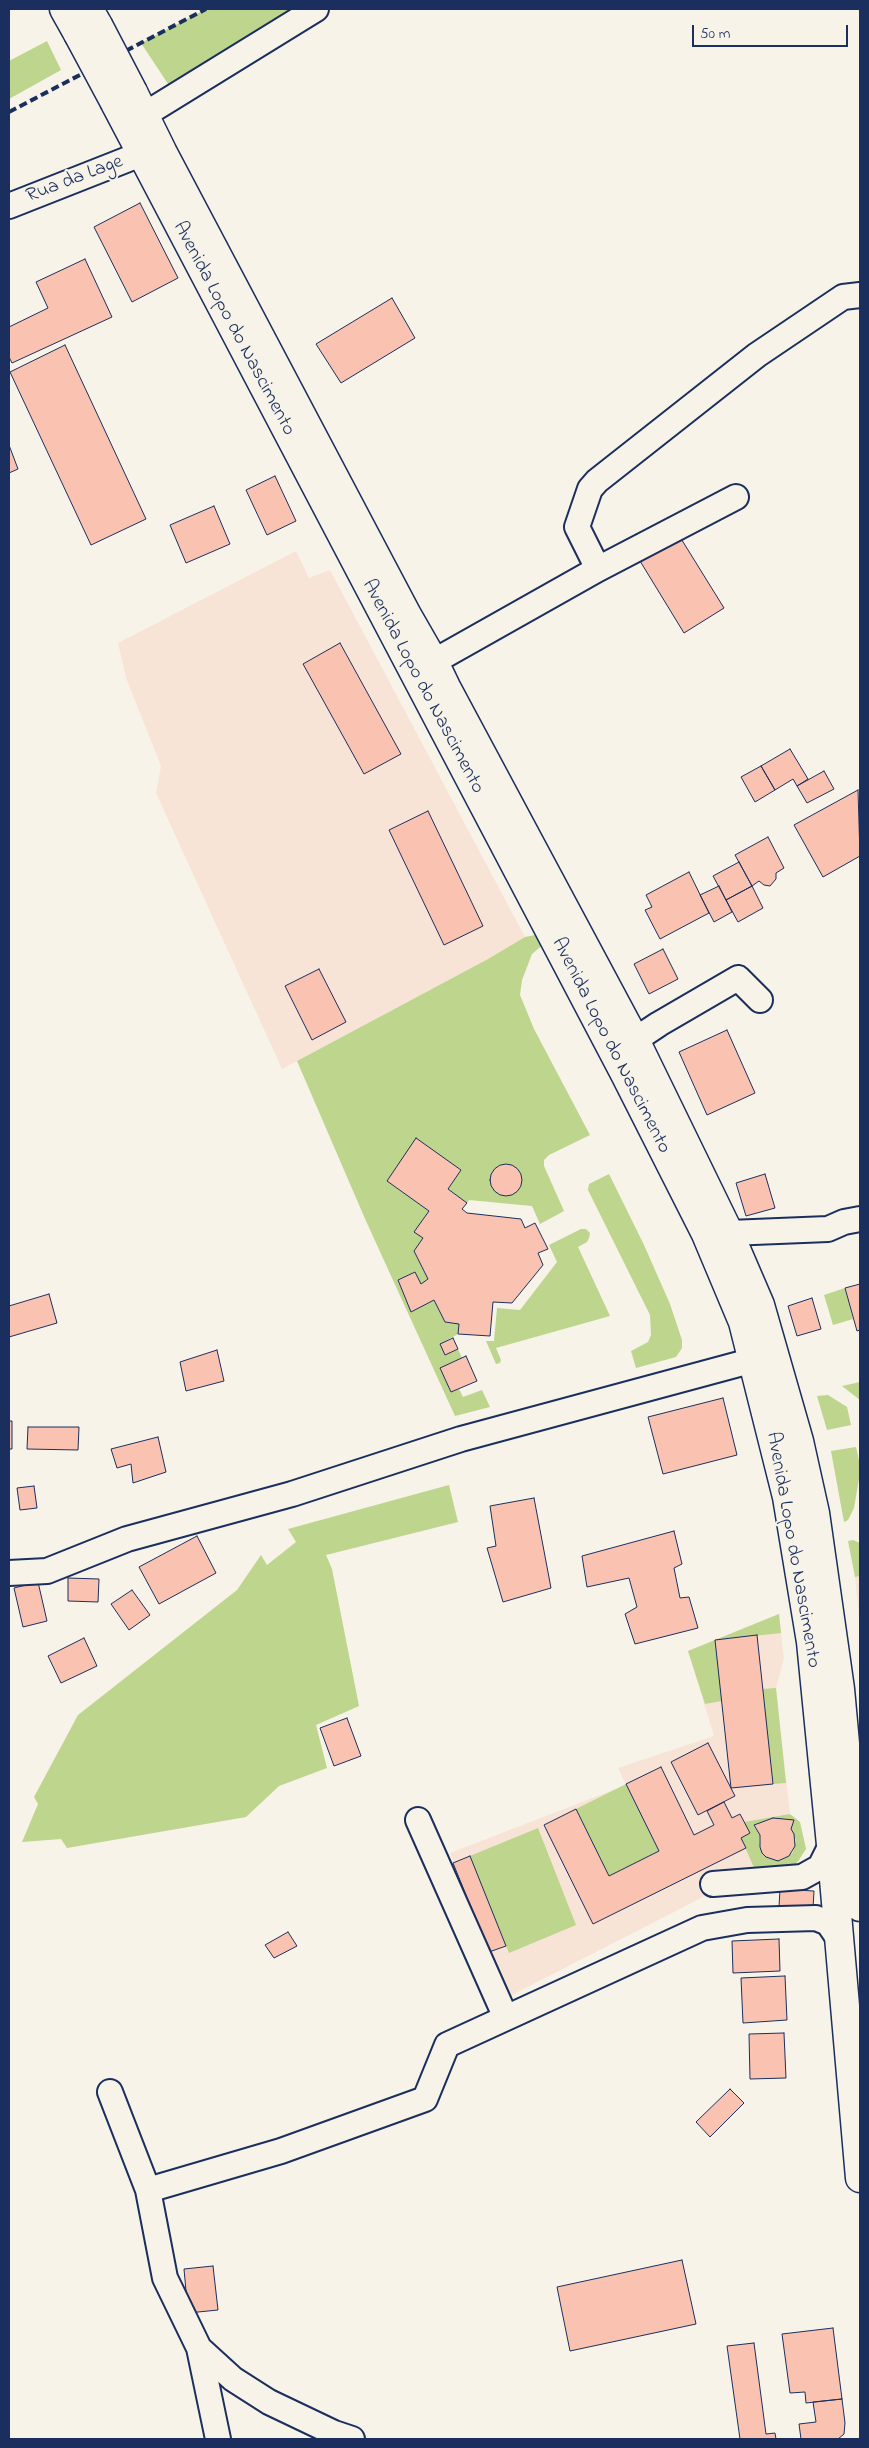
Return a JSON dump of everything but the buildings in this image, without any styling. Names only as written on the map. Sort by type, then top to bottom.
[{"type":"main road","name":"Avenida Lopo do Nascimento","points":[[64,9],[89,23],[130,103],[407,615],[425,667],[460,713],[636,1040],[729,1234],[760,1305],[799,1441],[815,1513],[840,1689],[860,1907]]},
{"type":"main road","name":"Avenida Lopo do Nascimento","points":[[130,103],[141,154],[425,667],[706,1234],[743,1322],[787,1497],[804,1598],[817,1696],[860,2178]]},
{"type":"street","points":[[130,103],[316,9]]},
{"type":"street","name":"Rua da Lage","points":[[9,206],[141,154]]},
{"type":"street","points":[[598,568],[576,527],[590,489],[597,481],[757,355],[843,297],[860,295]]},
{"type":"street","points":[[425,667],[598,568],[736,498]]},
{"type":"street","points":[[636,1040],[659,1024],[738,978],[760,1000]]},
{"type":"street","points":[[729,1234],[828,1229],[835,1225],[860,1219]]},
{"type":"street","points":[[9,1573],[47,1571],[128,1539],[275,1499],[461,1439],[754,1360]]},
{"type":"street","points":[[418,1820],[506,2018]]},
{"type":"street","points":[[713,1884],[802,1877],[820,1867],[831,1845]]},
{"type":"street","points":[[744,1882],[747,1920]]},
{"type":"street","points":[[148,2190],[281,2151],[425,2099],[447,2045],[702,1928],[747,1920],[816,1918],[828,1922],[839,1938]]},
{"type":"street","points":[[110,2092],[148,2190],[165,2278],[199,2348],[218,2439]]},
{"type":"street","points":[[199,2348],[233,2379],[269,2402],[334,2433],[352,2439]]},
{"type":"shaded area","points":[[296,551],[309,578],[330,570],[525,937],[488,959],[282,1069],[156,793],[161,766],[126,678],[118,643]]},
{"type":"shaded area","points":[[860,1576],[860,1628],[855,1577]]},
{"type":"shaded area","points":[[779,1614],[784,1659],[776,1688],[790,1814],[800,1822],[806,1849],[715,1891],[506,1998],[450,1853],[626,1785],[618,1768],[714,1736],[688,1651]]},
{"type":"green space","points":[[206,9],[316,9],[176,96],[141,43]]},
{"type":"green space","points":[[47,41],[61,70],[9,99],[9,61]]},
{"type":"green space","points":[[540,934],[545,943],[532,954],[522,980],[520,995],[534,1029],[590,1135],[549,1155],[544,1160],[544,1166],[564,1211],[540,1224],[532,1206],[469,1200],[467,1203],[448,1189],[461,1170],[416,1139],[387,1181],[429,1211],[415,1231],[423,1238],[414,1251],[428,1279],[421,1284],[414,1272],[398,1280],[411,1312],[434,1300],[445,1322],[459,1324],[458,1334],[440,1344],[445,1355],[458,1349],[462,1358],[440,1368],[451,1392],[459,1389],[463,1397],[482,1390],[490,1407],[455,1416],[366,1221],[297,1061],[488,959],[525,937]]},
{"type":"green space","points":[[609,1174],[644,1245],[670,1304],[682,1340],[682,1348],[676,1357],[636,1368],[631,1351],[648,1342],[651,1335],[650,1315],[588,1190],[589,1184]]},
{"type":"green space","points":[[581,1229],[586,1229],[590,1233],[587,1242],[578,1247],[610,1316],[496,1348],[501,1360],[500,1363],[496,1364],[486,1341],[494,1341],[497,1308],[520,1310],[557,1262],[549,1245]]},
{"type":"green space","points":[[845,1288],[853,1319],[833,1325],[824,1295]]},
{"type":"green space","points":[[860,1382],[860,1400],[842,1386]]},
{"type":"green space","points":[[828,1395],[847,1407],[851,1425],[827,1430],[817,1396]]},
{"type":"green space","points":[[856,1447],[860,1465],[859,1479],[854,1508],[848,1520],[844,1522],[831,1451]]},
{"type":"green space","points":[[449,1485],[458,1522],[326,1555],[332,1569],[359,1706],[316,1725],[327,1768],[279,1786],[246,1817],[67,1848],[61,1839],[22,1842],[38,1804],[34,1797],[78,1715],[237,1590],[261,1555],[267,1565],[296,1542],[288,1529]]},
{"type":"green space","points":[[853,1540],[860,1543],[860,1576],[855,1577],[848,1541]]},
{"type":"green space","points":[[779,1614],[781,1633],[716,1640],[722,1701],[705,1704],[688,1651]]},
{"type":"green space","points":[[776,1688],[786,1783],[773,1784],[762,1689]]},
{"type":"green space","points":[[626,1784],[659,1851],[609,1876],[576,1809]]},
{"type":"green space","points":[[790,1814],[800,1822],[806,1849],[795,1866],[755,1870],[741,1838],[750,1833],[744,1822]],"holes":[[[773,1818],[793,1820],[791,1829],[796,1840],[793,1852],[789,1856],[778,1860],[766,1857],[762,1853],[759,1841],[760,1835],[754,1826]]]},
{"type":"green space","points":[[538,1828],[576,1925],[509,1953],[470,1856]]},
{"type":"railway","points":[[9,112],[206,9]]}]
